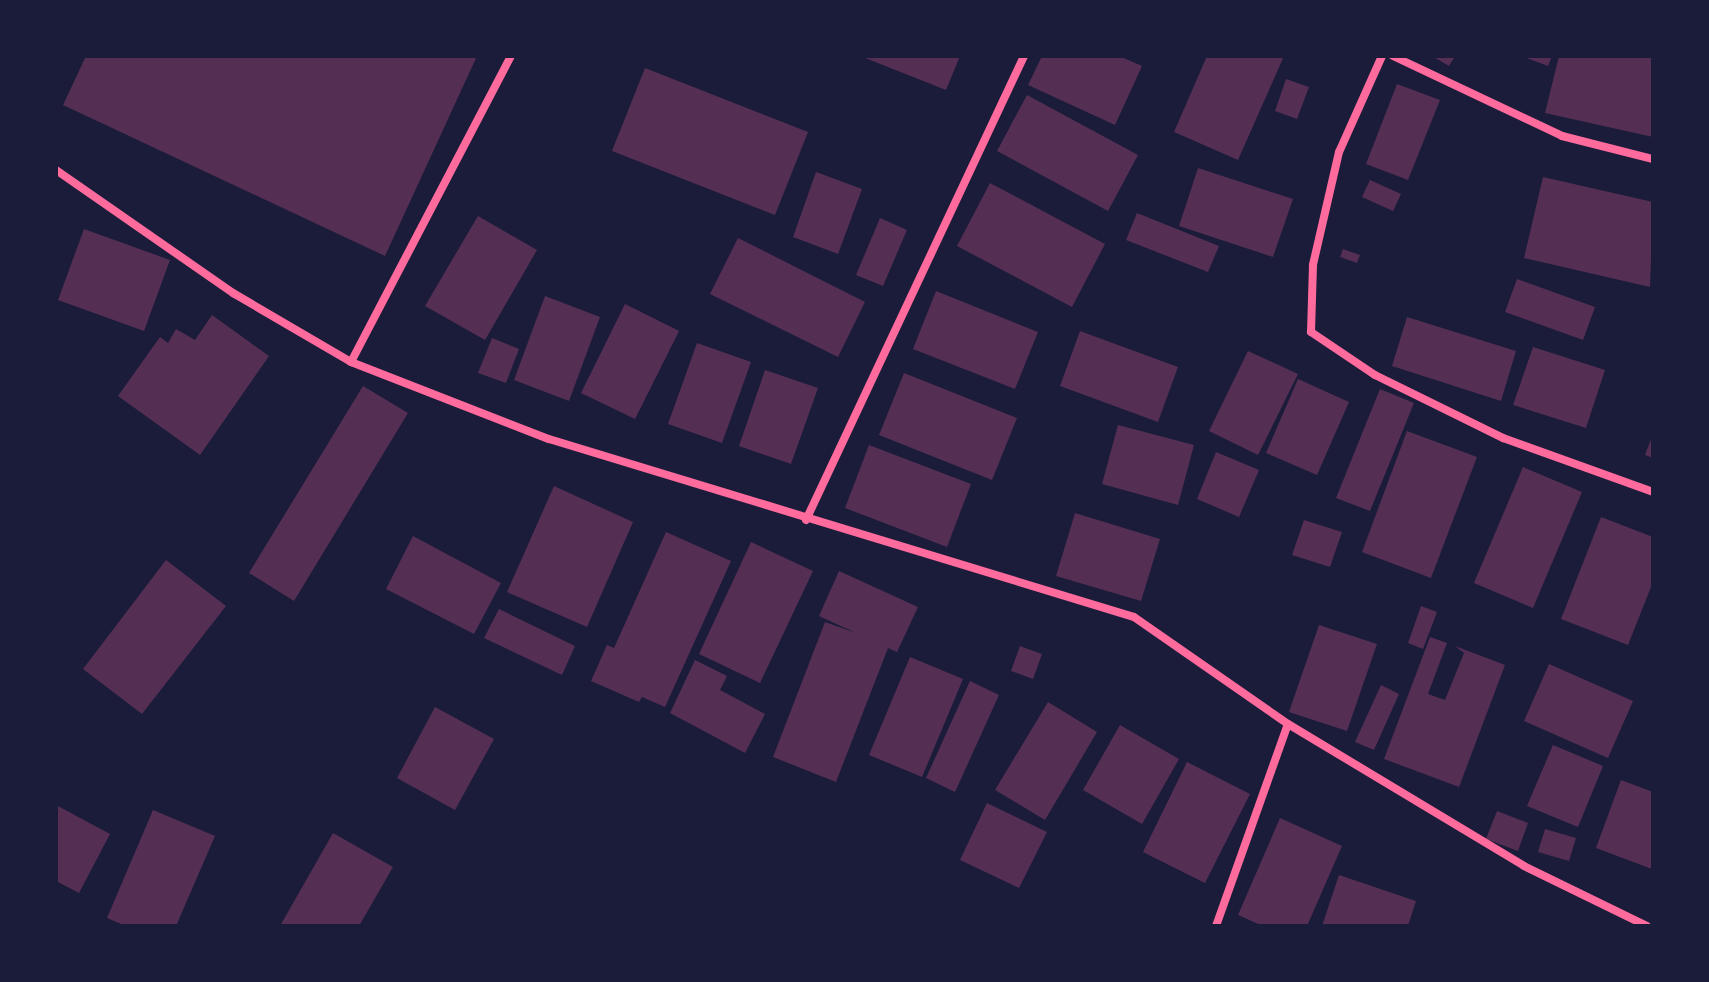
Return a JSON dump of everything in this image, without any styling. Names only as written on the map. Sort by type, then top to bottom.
[{"type":"street","points":[[351,362],[511,56]]},
{"type":"street","points":[[806,520],[1024,56]]},
{"type":"street","points":[[1382,56],[1339,152],[1313,265],[1311,332],[1375,375],[1503,438],[1653,492]]},
{"type":"street","points":[[1393,56],[1562,136],[1653,159]]},
{"type":"street","points":[[56,170],[233,293],[351,362],[549,439],[806,520],[1134,617],[1288,724],[1524,866],[1647,926]]},
{"type":"street","points":[[1216,926],[1288,724]]},
{"type":"building","points":[[86,56],[477,56],[385,256],[63,105]]},
{"type":"building","points":[[860,56],[960,56],[946,90]]},
{"type":"building","points":[[1042,56],[1119,56],[1142,66],[1115,125],[1028,85]]},
{"type":"building","points":[[1207,56],[1284,56],[1238,160],[1174,132]]},
{"type":"building","points":[[1432,56],[1455,56],[1449,66]]},
{"type":"building","points":[[1521,56],[1552,56],[1548,66]]},
{"type":"building","points":[[1559,56],[1653,56],[1653,137],[1545,113]]},
{"type":"building","points":[[645,68],[808,132],[775,215],[612,151]]},
{"type":"building","points":[[1286,79],[1309,87],[1297,119],[1275,111]]},
{"type":"building","points":[[1397,84],[1440,100],[1408,180],[1366,164]]},
{"type":"building","points":[[1027,95],[1138,155],[1108,211],[997,151]]},
{"type":"building","points":[[1198,168],[1293,199],[1273,257],[1179,226]]},
{"type":"building","points":[[816,172],[862,189],[838,254],[793,237]]},
{"type":"building","points":[[1543,177],[1653,202],[1650,287],[1524,258]]},
{"type":"building","points":[[1370,180],[1401,194],[1393,211],[1362,197]]},
{"type":"building","points":[[990,183],[1105,244],[1072,307],[957,246]]},
{"type":"building","points":[[1137,213],[1219,246],[1208,272],[1126,240]]},
{"type":"building","points":[[478,216],[537,250],[485,340],[425,306]]},
{"type":"building","points":[[880,218],[907,230],[883,286],[856,275]]},
{"type":"building","points":[[84,229],[170,260],[144,331],[58,300]]},
{"type":"building","points":[[738,238],[865,302],[838,357],[710,294]]},
{"type":"building","points":[[1343,249],[1360,255],[1357,263],[1340,257]]},
{"type":"building","points":[[1517,279],[1595,307],[1583,340],[1505,312]]},
{"type":"building","points":[[936,291],[1038,332],[1015,389],[913,349]]},
{"type":"building","points":[[545,296],[600,317],[569,401],[514,380]]},
{"type":"building","points":[[625,304],[679,331],[635,419],[581,393]]},
{"type":"building","points":[[212,315],[269,356],[200,455],[118,396],[160,337],[168,343],[176,329],[195,340]]},
{"type":"building","points":[[1407,317],[1516,351],[1501,401],[1392,366]]},
{"type":"building","points":[[1080,331],[1178,367],[1158,422],[1060,386]]},
{"type":"building","points":[[492,338],[519,349],[506,383],[478,373]]},
{"type":"building","points":[[697,343],[751,362],[722,443],[668,424]]},
{"type":"building","points":[[1533,347],[1605,370],[1586,428],[1513,405]]},
{"type":"building","points":[[1248,351],[1298,374],[1258,455],[1209,431]]},
{"type":"building","points":[[765,370],[818,388],[791,464],[739,446]]},
{"type":"building","points":[[904,373],[1017,418],[992,480],[879,435]]},
{"type":"building","points":[[1298,379],[1349,402],[1317,475],[1266,453]]},
{"type":"building","points":[[363,386],[408,413],[294,601],[249,573]]},
{"type":"building","points":[[1380,389],[1414,403],[1370,511],[1336,498]]},
{"type":"building","points":[[1118,425],[1194,445],[1178,505],[1102,484]]},
{"type":"building","points":[[1407,431],[1477,457],[1431,578],[1362,552]]},
{"type":"building","points":[[1653,434],[1653,458],[1645,455]]},
{"type":"building","points":[[869,445],[971,484],[947,547],[845,508]]},
{"type":"building","points":[[1216,452],[1259,470],[1239,517],[1197,499]]},
{"type":"building","points":[[1523,467],[1582,492],[1533,608],[1474,583]]},
{"type":"building","points":[[554,486],[633,522],[587,627],[507,592]]},
{"type":"building","points":[[1075,513],[1160,539],[1141,601],[1056,576]]},
{"type":"building","points":[[1601,517],[1653,537],[1653,582],[1628,645],[1561,619]]},
{"type":"building","points":[[1304,520],[1342,532],[1330,567],[1292,555]]},
{"type":"building","points":[[666,532],[731,561],[665,707],[642,697],[639,702],[591,681],[607,645],[614,648]]},
{"type":"building","points":[[413,536],[501,583],[474,634],[386,589]]},
{"type":"building","points":[[751,542],[813,571],[760,683],[699,654]]},
{"type":"building","points":[[166,560],[226,606],[142,714],[83,669]]},
{"type":"building","points":[[839,571],[918,607],[897,652],[888,648],[836,782],[773,757],[825,622],[856,633],[819,616]]},
{"type":"building","points":[[1421,606],[1437,612],[1423,649],[1408,643]]},
{"type":"building","points":[[499,609],[575,646],[562,675],[484,638]]},
{"type":"building","points":[[1319,625],[1377,644],[1347,731],[1289,712]]},
{"type":"building","points":[[1430,637],[1447,643],[1428,694],[1445,700],[1464,653],[1455,646],[1505,665],[1459,787],[1384,759]]},
{"type":"building","points":[[1020,646],[1042,654],[1033,679],[1011,671]]},
{"type":"building","points":[[910,657],[963,679],[922,777],[869,755]]},
{"type":"building","points":[[695,660],[727,676],[720,690],[765,714],[745,753],[670,713]]},
{"type":"building","points":[[1549,664],[1633,701],[1608,758],[1524,721]]},
{"type":"building","points":[[970,681],[999,695],[955,792],[926,778]]},
{"type":"building","points":[[1381,685],[1399,694],[1374,750],[1355,742]]},
{"type":"building","points":[[1048,702],[1097,732],[1045,820],[995,790]]},
{"type":"building","points":[[435,707],[494,739],[455,810],[397,778]]},
{"type":"building","points":[[1120,725],[1179,759],[1142,824],[1083,790]]},
{"type":"building","points":[[1553,745],[1603,766],[1578,827],[1527,806]]},
{"type":"building","points":[[1187,762],[1250,794],[1205,883],[1143,852]]},
{"type":"building","points":[[1621,780],[1653,792],[1652,869],[1596,848]]},
{"type":"building","points":[[987,803],[1047,832],[1019,888],[960,860]]},
{"type":"building","points":[[56,805],[110,834],[79,893],[56,881]]},
{"type":"building","points":[[153,810],[215,836],[176,926],[126,926],[107,918]]},
{"type":"building","points":[[1497,811],[1528,823],[1518,851],[1486,839]]},
{"type":"building","points":[[1280,818],[1342,846],[1307,926],[1263,926],[1238,915]]},
{"type":"building","points":[[1545,829],[1576,838],[1569,861],[1538,852]]},
{"type":"building","points":[[333,833],[393,867],[359,926],[280,926]]},
{"type":"building","points":[[1339,875],[1416,901],[1408,926],[1322,926]]}]
